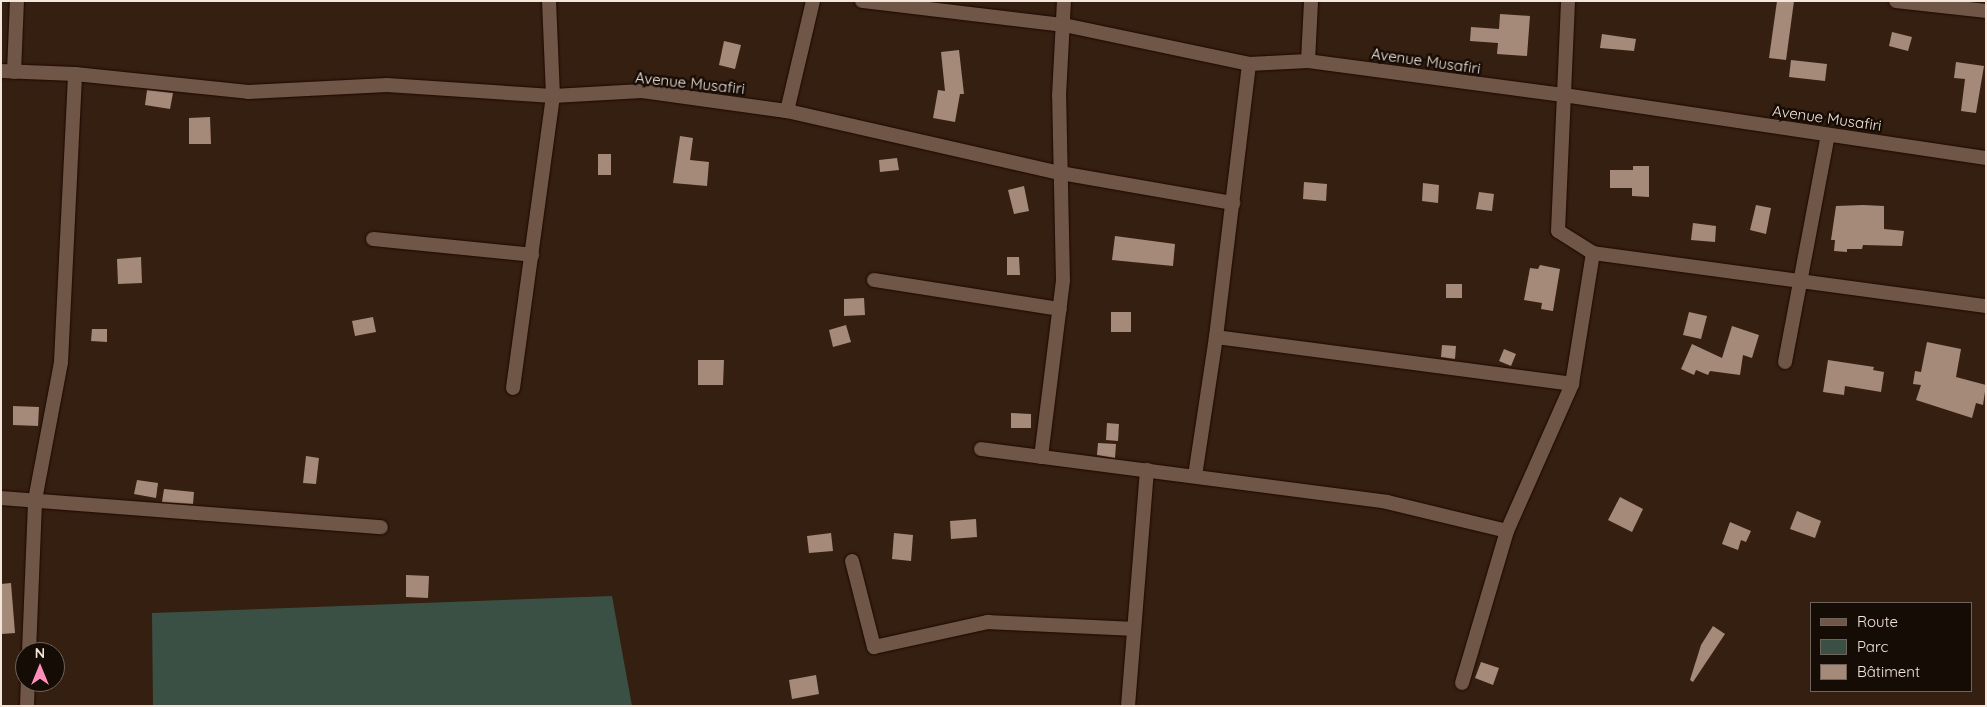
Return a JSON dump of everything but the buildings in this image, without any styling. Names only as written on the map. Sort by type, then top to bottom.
[{"type":"street","points":[[8,71],[17,1]]},
{"type":"street","points":[[513,388],[553,96],[549,1]]},
{"type":"street","points":[[787,111],[813,1]]},
{"type":"street","name":"Avenue Musafiri","points":[[862,1],[1064,26],[1249,64],[1308,61],[1564,95],[1986,158]]},
{"type":"street","points":[[1041,456],[1063,281],[1059,96],[1064,1]]},
{"type":"street","points":[[1308,61],[1312,1]]},
{"type":"street","points":[[1568,1],[1558,231],[1593,253],[1986,306]]},
{"type":"street","points":[[1896,1],[1986,12]]},
{"type":"street","points":[[1196,476],[1216,337],[1249,64]]},
{"type":"street","name":"Avenue Musafiri","points":[[8,71],[75,74],[248,92],[387,85],[553,96],[642,91],[787,111],[1061,173],[1233,203]]},
{"type":"street","points":[[29,642],[35,500],[61,362],[75,74]]},
{"type":"street","points":[[1785,362],[1798,281],[1828,135]]},
{"type":"street","points":[[373,239],[532,255]]},
{"type":"street","points":[[1462,683],[1507,531],[1572,384],[1593,253]]},
{"type":"street","points":[[874,280],[1060,309]]},
{"type":"street","points":[[1216,337],[1572,384]]},
{"type":"street","points":[[981,449],[1387,502],[1507,531]]},
{"type":"street","points":[[1128,706],[1147,470]]},
{"type":"street","points":[[1,498],[381,527]]},
{"type":"street","points":[[852,561],[874,647],[988,622],[1134,629]]},
{"type":"street","points":[[27,706],[28,692]]},
{"type":"green space","points":[[612,596],[632,706],[153,706],[152,613]]}]
